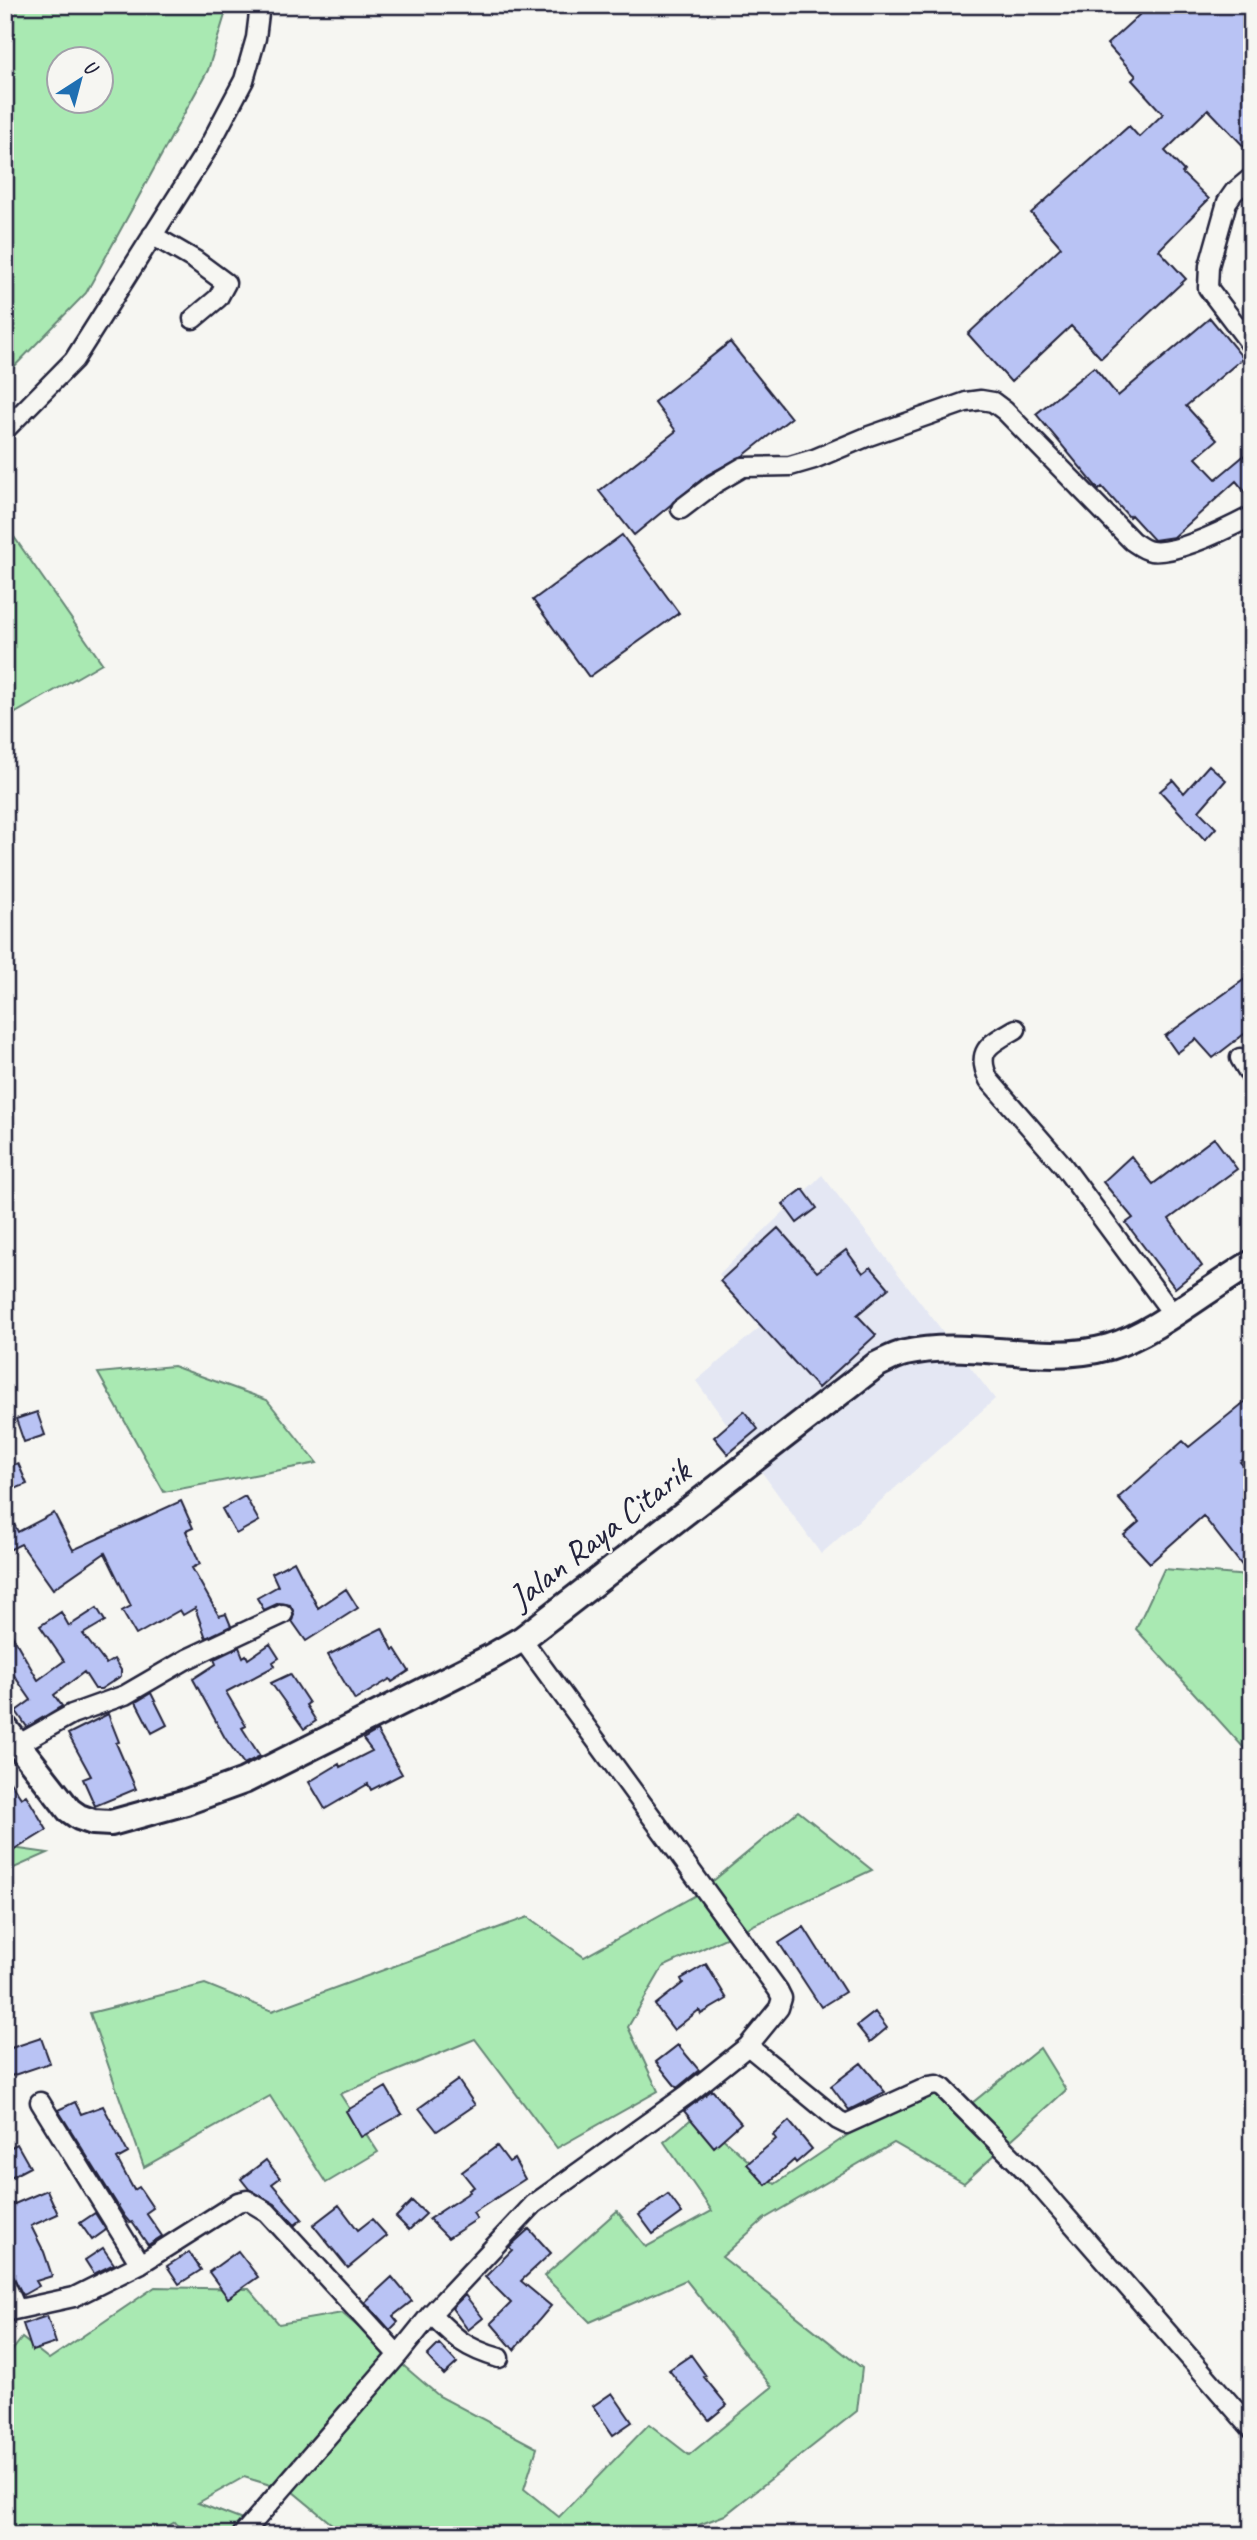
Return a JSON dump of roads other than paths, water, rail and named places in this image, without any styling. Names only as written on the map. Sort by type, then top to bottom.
[{"type":"street","points":[[5,430],[74,360],[208,148],[244,80],[256,38],[260,5]]},
{"type":"street","points":[[1252,177],[1234,192],[1227,202],[1209,266],[1208,288],[1252,346]]},
{"type":"street","points":[[152,235],[195,260],[226,283],[218,298],[194,320]]},
{"type":"street","points":[[681,509],[743,467],[790,466],[950,407],[981,400],[993,402],[1005,411],[1132,541],[1143,548],[1169,551],[1252,516]]},
{"type":"street","points":[[1016,1029],[988,1045],[984,1070],[989,1080],[1061,1163],[1172,1313]]},
{"type":"street","points":[[1240,1058],[1252,1078]]},
{"type":"street","name":"Jalan Raya Citarik","points":[[12,1736],[69,1810],[93,1822],[111,1823],[186,1802],[244,1781],[522,1639],[876,1365],[904,1353],[933,1349],[1038,1354],[1108,1347],[1133,1337],[1252,1263]]},
{"type":"street","points":[[12,1736],[125,1695],[187,1659],[284,1614]]},
{"type":"street","points":[[242,2535],[431,2314],[534,2204],[688,2094],[748,2046],[779,2008],[782,1998],[778,1990],[522,1639]]},
{"type":"street","points":[[748,2046],[846,2124],[930,2086],[943,2088],[1028,2173],[1252,2429]]},
{"type":"street","points":[[40,2102],[140,2264]]},
{"type":"street","points":[[5,2283],[10,2310],[74,2297],[140,2264],[238,2202],[247,2200],[267,2212],[398,2355]]},
{"type":"street","points":[[431,2314],[464,2345],[499,2358]]}]
